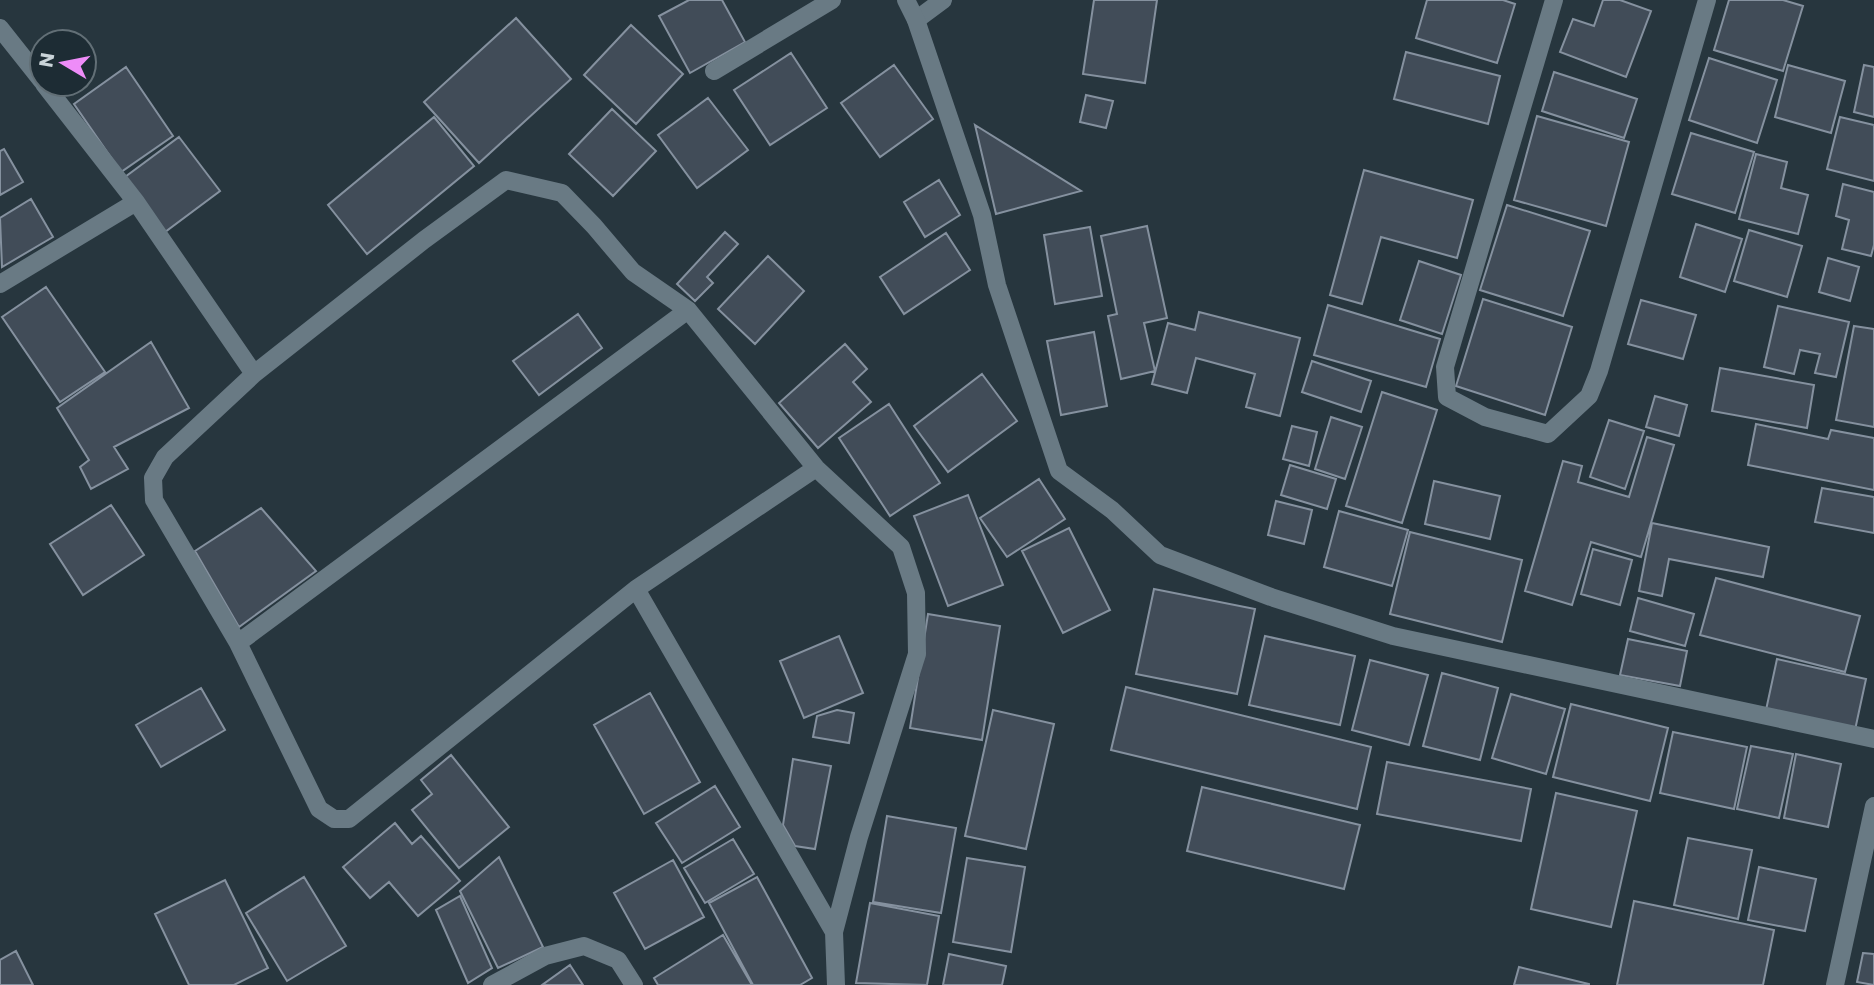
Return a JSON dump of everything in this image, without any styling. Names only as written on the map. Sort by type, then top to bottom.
[{"type":"street","points":[[714,71],[832,0]]},
{"type":"street","points":[[906,0],[916,20],[982,215],[997,285],[1059,471],[1112,510],[1160,555],[1271,597],[1393,636],[1874,740]]},
{"type":"street","points":[[916,20],[943,0]]},
{"type":"street","points":[[1554,0],[1445,367],[1447,397],[1485,418],[1548,434],[1589,396],[1599,371],[1707,0]]},
{"type":"street","points":[[0,28],[28,64]]},
{"type":"street","points":[[55,98],[136,202],[254,374]]},
{"type":"street","points":[[816,468],[636,589],[349,819],[334,819],[319,809],[238,643],[154,500],[153,478],[164,457],[254,374],[424,240],[506,180],[562,193],[633,272],[688,310],[816,468],[901,547],[916,593],[918,654],[859,836],[834,932],[836,985]]},
{"type":"street","points":[[0,284],[136,202]]},
{"type":"street","points":[[238,643],[688,310]]},
{"type":"street","points":[[636,589],[834,932]]},
{"type":"street","points":[[1835,985],[1874,806]]},
{"type":"street","points":[[492,985],[545,956],[584,946],[618,960],[634,985]]},
{"type":"building","points":[[689,0],[722,0],[745,42],[690,73],[659,16]]},
{"type":"building","points":[[1094,0],[1157,0],[1145,83],[1083,74]]},
{"type":"building","points":[[1427,0],[1503,0],[1515,4],[1497,63],[1416,38]]},
{"type":"building","points":[[1603,0],[1620,0],[1651,11],[1626,77],[1560,52],[1573,19],[1594,26]]},
{"type":"building","points":[[1729,0],[1783,0],[1803,6],[1783,71],[1714,50]]},
{"type":"building","points":[[516,18],[571,79],[479,163],[424,102]]},
{"type":"building","points":[[631,25],[683,74],[636,124],[584,75]]},
{"type":"building","points":[[1406,52],[1500,76],[1488,124],[1394,99]]},
{"type":"building","points":[[791,53],[827,108],[770,145],[734,90]]},
{"type":"building","points":[[1709,58],[1777,80],[1757,143],[1689,120]]},
{"type":"building","points":[[894,65],[933,119],[880,157],[841,103]]},
{"type":"building","points":[[1788,65],[1845,81],[1831,133],[1775,117]]},
{"type":"building","points":[[1864,65],[1874,67],[1874,117],[1854,112]]},
{"type":"building","points":[[126,67],[173,136],[121,172],[74,104],[82,98],[98,98],[98,87]]},
{"type":"building","points":[[1554,72],[1637,99],[1624,138],[1542,111]]},
{"type":"building","points":[[1086,95],[1113,101],[1106,128],[1080,122]]},
{"type":"building","points":[[708,98],[748,150],[697,188],[658,135]]},
{"type":"building","points":[[612,109],[656,151],[613,196],[569,154]]},
{"type":"building","points":[[1537,116],[1629,142],[1606,226],[1514,200]]},
{"type":"building","points":[[434,117],[474,166],[367,254],[328,205]]},
{"type":"building","points":[[1840,117],[1874,125],[1874,181],[1827,169]]},
{"type":"building","points":[[975,125],[1081,191],[996,214]]},
{"type":"building","points":[[1691,133],[1754,152],[1735,213],[1672,194]]},
{"type":"building","points":[[179,137],[220,191],[165,232],[125,177]]},
{"type":"building","points":[[4,149],[23,182],[0,195],[0,151]]},
{"type":"building","points":[[1756,154],[1787,162],[1781,188],[1808,195],[1798,234],[1739,219]]},
{"type":"building","points":[[1364,170],[1473,200],[1457,258],[1381,237],[1362,304],[1330,295]]},
{"type":"building","points":[[939,180],[960,215],[925,237],[904,202]]},
{"type":"building","points":[[1843,184],[1874,192],[1874,245],[1871,256],[1842,249],[1849,220],[1836,216]]},
{"type":"building","points":[[31,199],[53,237],[2,267],[0,218]]},
{"type":"building","points":[[1507,205],[1590,231],[1563,316],[1480,290]]},
{"type":"building","points":[[1696,224],[1742,239],[1725,292],[1680,277]]},
{"type":"building","points":[[1147,226],[1167,318],[1144,323],[1155,371],[1121,379],[1108,316],[1117,314],[1101,236]]},
{"type":"building","points":[[1090,227],[1102,296],[1055,304],[1044,235]]},
{"type":"building","points":[[1749,230],[1802,246],[1787,297],[1734,281]]},
{"type":"building","points":[[725,232],[738,244],[707,277],[713,283],[695,301],[677,284]]},
{"type":"building","points":[[946,233],[970,270],[904,314],[880,277]]},
{"type":"building","points":[[768,256],[804,291],[755,344],[718,309]]},
{"type":"building","points":[[1828,258],[1859,267],[1850,301],[1819,292]]},
{"type":"building","points":[[1419,261],[1461,275],[1442,334],[1400,320]]},
{"type":"building","points":[[46,287],[105,372],[60,402],[2,317]]},
{"type":"building","points":[[1483,299],[1572,327],[1545,415],[1456,386]]},
{"type":"building","points":[[1641,300],[1696,315],[1683,359],[1628,344]]},
{"type":"building","points":[[1328,305],[1440,339],[1426,387],[1314,355]]},
{"type":"building","points":[[1778,306],[1849,322],[1836,377],[1815,373],[1820,354],[1800,350],[1794,374],[1764,367]]},
{"type":"building","points":[[1199,312],[1300,338],[1280,416],[1246,407],[1255,374],[1196,358],[1187,393],[1152,384],[1168,323],[1195,330]]},
{"type":"building","points":[[578,314],[602,348],[539,395],[513,361]]},
{"type":"building","points":[[1854,326],[1874,329],[1874,427],[1836,420]]},
{"type":"building","points":[[1094,332],[1107,406],[1061,415],[1047,341]]},
{"type":"building","points":[[151,342],[189,408],[114,447],[128,469],[91,489],[80,467],[89,460],[57,408]]},
{"type":"building","points":[[845,344],[867,369],[853,382],[871,402],[818,448],[779,403]]},
{"type":"building","points":[[1312,361],[1371,381],[1361,412],[1302,392]]},
{"type":"building","points":[[1720,368],[1814,385],[1807,428],[1712,411]]},
{"type":"building","points":[[982,374],[1017,421],[948,472],[914,426]]},
{"type":"building","points":[[1382,392],[1437,410],[1402,523],[1346,506]]},
{"type":"building","points":[[1655,396],[1687,405],[1679,436],[1646,427]]},
{"type":"building","points":[[889,404],[940,483],[890,516],[839,438]]},
{"type":"building","points":[[1331,417],[1362,427],[1345,479],[1315,469]]},
{"type":"building","points":[[1609,420],[1644,431],[1625,489],[1590,477]]},
{"type":"building","points":[[1756,424],[1828,439],[1831,430],[1874,438],[1874,490],[1748,465]]},
{"type":"building","points":[[1292,426],[1317,432],[1309,466],[1283,459]]},
{"type":"building","points":[[1647,437],[1674,445],[1641,557],[1591,542],[1572,605],[1525,591],[1563,461],[1582,466],[1578,482],[1629,497]]},
{"type":"building","points":[[1290,465],[1336,479],[1327,509],[1281,495]]},
{"type":"building","points":[[1039,479],[1065,519],[1007,557],[980,518]]},
{"type":"building","points":[[1434,481],[1500,496],[1490,539],[1425,524]]},
{"type":"building","points":[[1822,488],[1874,497],[1874,533],[1815,522]]},
{"type":"building","points":[[968,495],[1003,585],[948,606],[914,516]]},
{"type":"building","points":[[1276,501],[1312,510],[1304,544],[1268,535]]},
{"type":"building","points":[[111,505],[144,555],[83,595],[50,544]]},
{"type":"building","points":[[261,508],[316,571],[239,627],[195,551]]},
{"type":"building","points":[[1339,511],[1408,530],[1392,586],[1324,567]]},
{"type":"building","points":[[1652,523],[1769,547],[1763,577],[1669,559],[1662,596],[1639,591]]},
{"type":"building","points":[[1069,528],[1110,610],[1063,633],[1022,551]]},
{"type":"building","points":[[1410,532],[1522,560],[1502,642],[1390,614]]},
{"type":"building","points":[[1593,549],[1632,560],[1620,605],[1581,594]]},
{"type":"building","points":[[1716,578],[1860,616],[1845,672],[1700,635]]},
{"type":"building","points":[[1154,589],[1255,609],[1237,694],[1136,674]]},
{"type":"building","points":[[1638,598],[1694,614],[1685,646],[1630,631]]},
{"type":"building","points":[[928,614],[1000,626],[982,740],[910,728]]},
{"type":"building","points":[[839,636],[863,693],[804,718],[780,661]]},
{"type":"building","points":[[1265,636],[1355,656],[1340,725],[1249,705]]},
{"type":"building","points":[[1628,639],[1687,651],[1680,686],[1620,675]]},
{"type":"building","points":[[1777,659],[1866,679],[1855,730],[1766,710]]},
{"type":"building","points":[[1370,660],[1428,675],[1409,745],[1352,730]]},
{"type":"building","points":[[1442,673],[1498,688],[1480,760],[1423,746]]},
{"type":"building","points":[[1126,687],[1371,747],[1357,809],[1111,750]]},
{"type":"building","points":[[201,688],[225,730],[161,767],[136,725]]},
{"type":"building","points":[[650,693],[700,782],[644,814],[594,725]]},
{"type":"building","points":[[1511,694],[1565,709],[1546,774],[1492,758]]},
{"type":"building","points":[[1571,704],[1668,728],[1650,801],[1553,777]]},
{"type":"building","points":[[837,710],[854,713],[849,743],[813,737],[817,716]]},
{"type":"building","points":[[993,710],[1054,724],[1026,849],[965,836]]},
{"type":"building","points":[[1673,732],[1747,747],[1734,809],[1660,793]]},
{"type":"building","points":[[1751,746],[1793,754],[1779,818],[1737,809]]},
{"type":"building","points":[[1796,754],[1841,764],[1828,827],[1784,818]]},
{"type":"building","points":[[451,755],[509,827],[459,868],[412,810],[432,794],[421,780]]},
{"type":"building","points":[[793,759],[831,766],[815,849],[795,846],[783,825]]},
{"type":"building","points":[[1387,762],[1531,789],[1521,841],[1377,814]]},
{"type":"building","points":[[715,786],[740,827],[682,863],[656,823]]},
{"type":"building","points":[[1202,787],[1360,825],[1344,889],[1187,851]]},
{"type":"building","points":[[1556,793],[1637,811],[1611,927],[1531,909]]},
{"type":"building","points":[[887,816],[956,828],[941,913],[873,902]]},
{"type":"building","points":[[395,823],[412,844],[421,836],[460,881],[418,916],[389,882],[370,898],[343,867]]},
{"type":"building","points":[[1688,838],[1752,850],[1738,919],[1674,905]]},
{"type":"building","points":[[733,839],[754,874],[705,903],[684,868]]},
{"type":"building","points":[[499,857],[543,947],[498,968],[460,891]]},
{"type":"building","points":[[967,858],[1025,867],[1011,952],[953,942]]},
{"type":"building","points":[[673,860],[704,917],[645,949],[614,893]]},
{"type":"building","points":[[1759,867],[1816,879],[1805,931],[1748,920]]},
{"type":"building","points":[[304,877],[346,946],[287,981],[246,913]]},
{"type":"building","points":[[757,877],[812,978],[800,985],[753,985],[709,903]]},
{"type":"building","points":[[225,880],[268,968],[234,985],[189,985],[155,914]]},
{"type":"building","points":[[460,896],[492,968],[468,983],[436,910]]},
{"type":"building","points":[[1634,901],[1774,930],[1763,985],[1617,985]]},
{"type":"building","points":[[870,903],[939,916],[927,985],[856,983]]},
{"type":"building","points":[[723,935],[752,985],[658,985],[654,978]]},
{"type":"building","points":[[16,951],[33,985],[0,985],[0,960]]},
{"type":"building","points":[[1863,953],[1874,954],[1874,985],[1857,982]]},
{"type":"building","points":[[949,954],[1006,966],[1002,985],[943,985]]},
{"type":"building","points":[[570,965],[583,985],[542,985]]},
{"type":"building","points":[[1519,967],[1589,984],[1589,985],[1514,985]]}]
